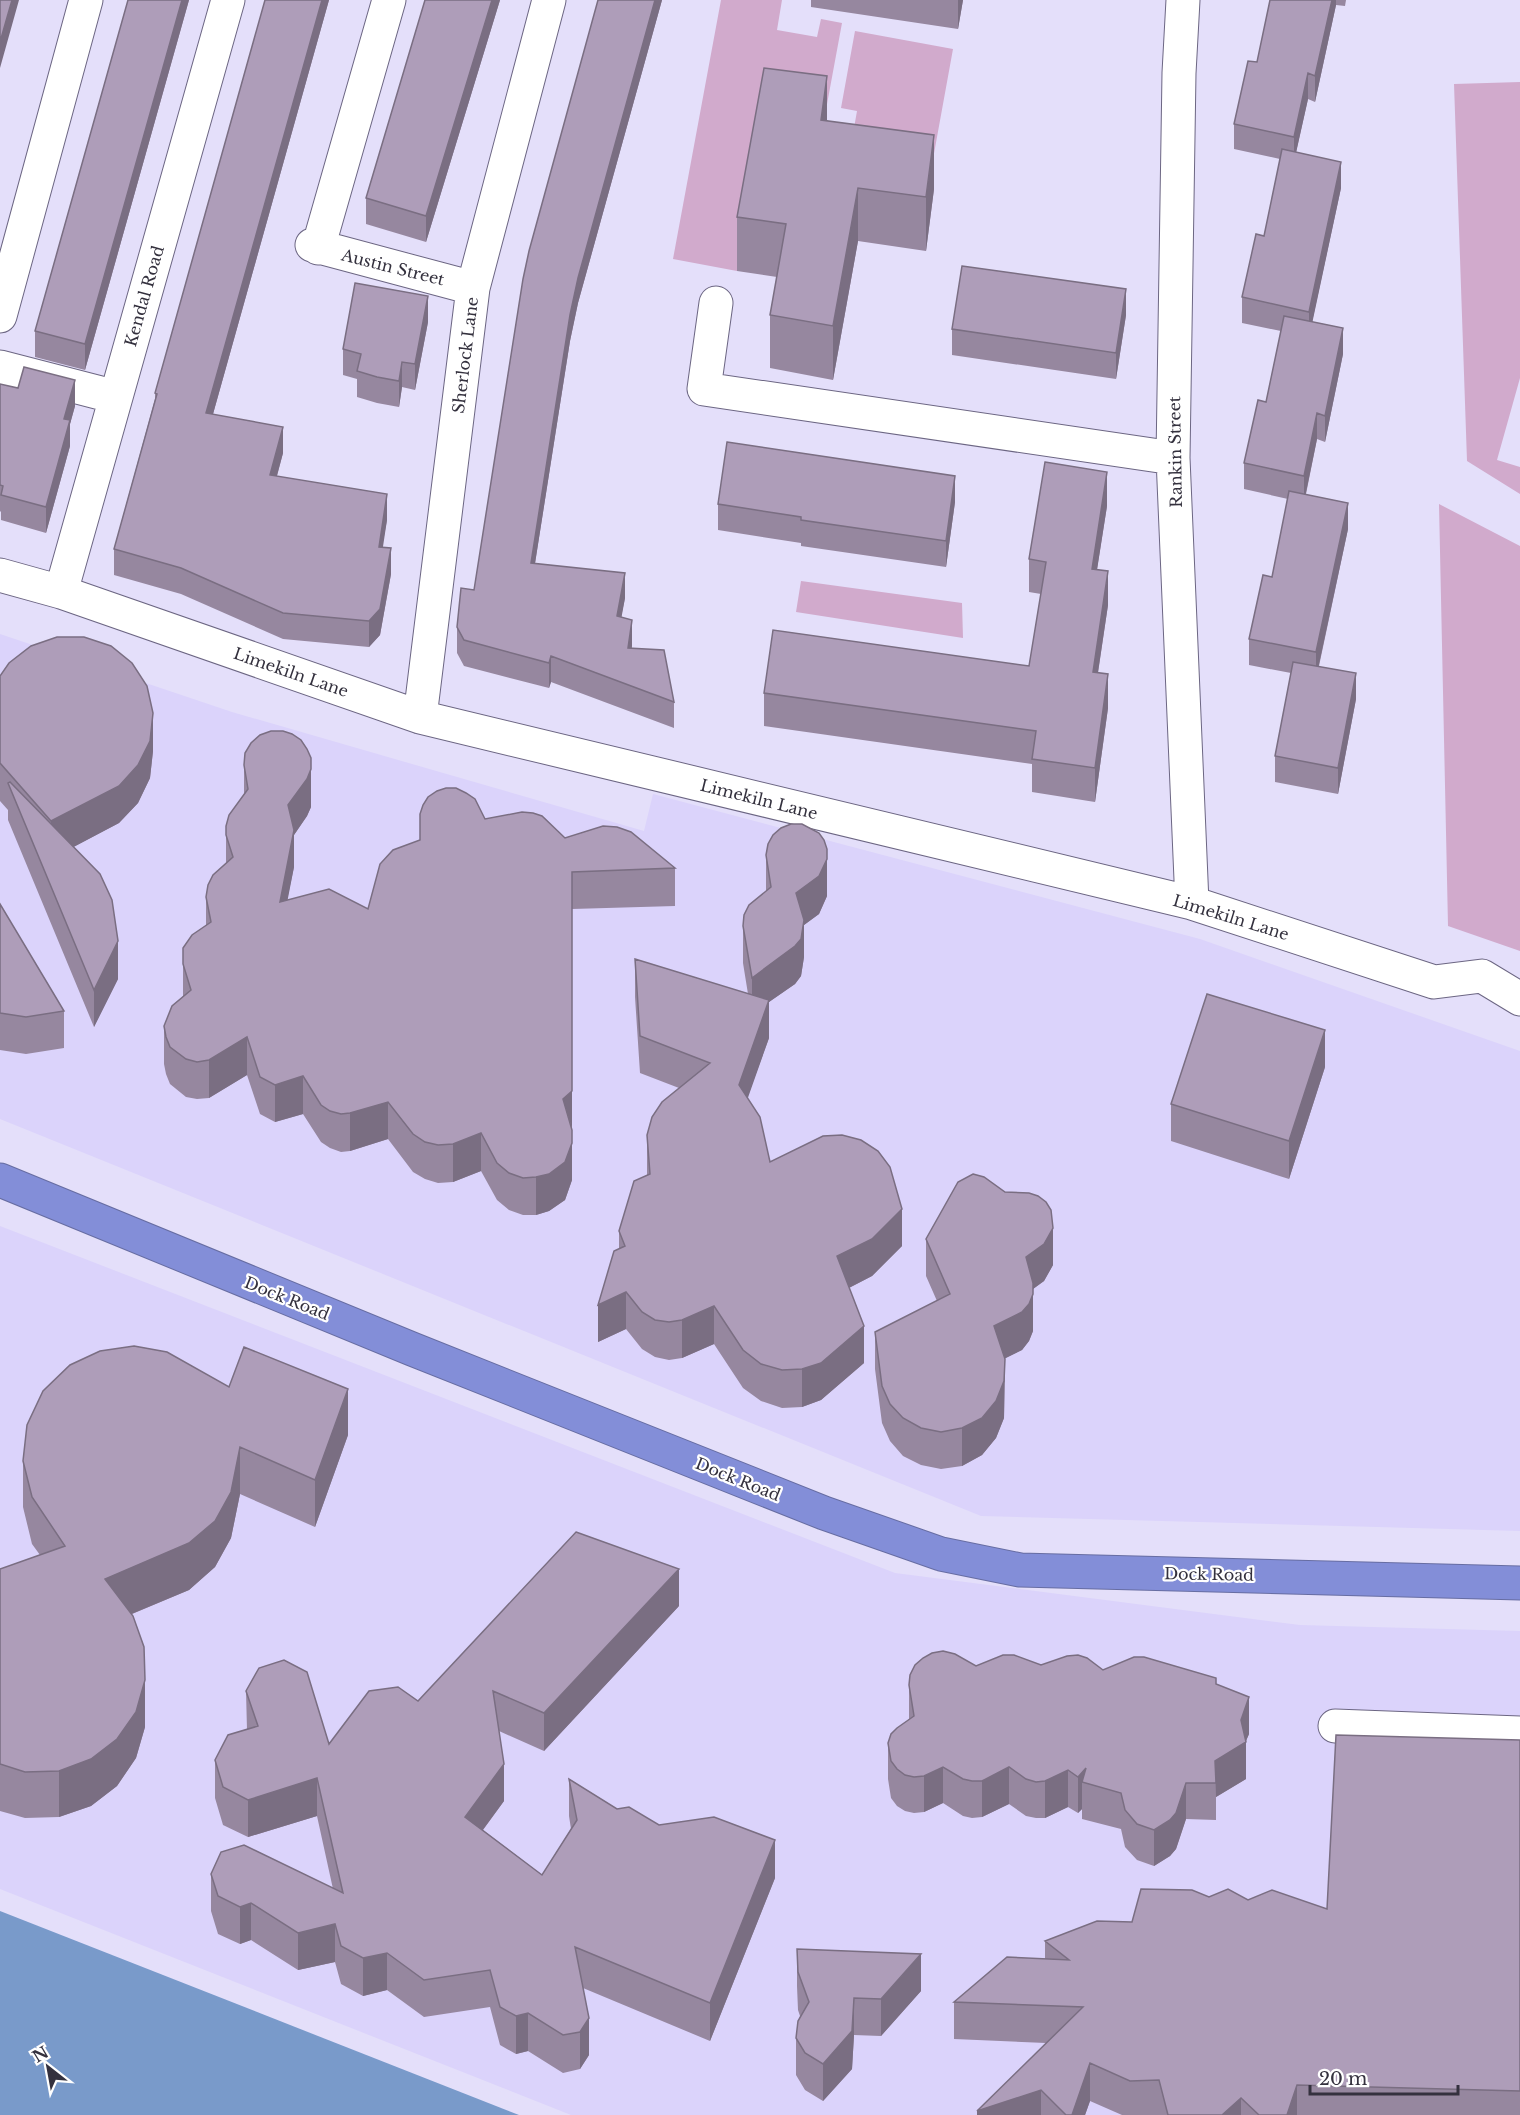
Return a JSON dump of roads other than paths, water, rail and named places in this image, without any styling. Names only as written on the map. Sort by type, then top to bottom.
[{"type":"highway","name":"Dock Road","points":[[0,1180],[401,1345],[824,1513],[940,1554],[1020,1570],[1520,1583]]},
{"type":"street","points":[[0,316],[86,0]]},
{"type":"street","name":"Kendal Road","points":[[61,592],[228,0]]},
{"type":"street","name":"Austin Street","points":[[389,0],[315,247],[473,288]]},
{"type":"street","name":"Sherlock Lane","points":[[420,717],[473,288],[549,0]]},
{"type":"street","name":"Rankin Street","points":[[1183,0],[1179,85],[1173,458],[1192,903]]},
{"type":"street","points":[[716,303],[704,389],[1173,458]]},
{"type":"street","points":[[0,367],[116,397]]},
{"type":"street","name":"Limekiln Lane","points":[[0,575],[61,592],[420,717],[1192,903],[1434,982],[1482,976],[1520,999]]},
{"type":"street","points":[[1335,1726],[1520,1733]]},
{"type":"water","points":[[0,1911],[519,2115],[0,2115]]}]
